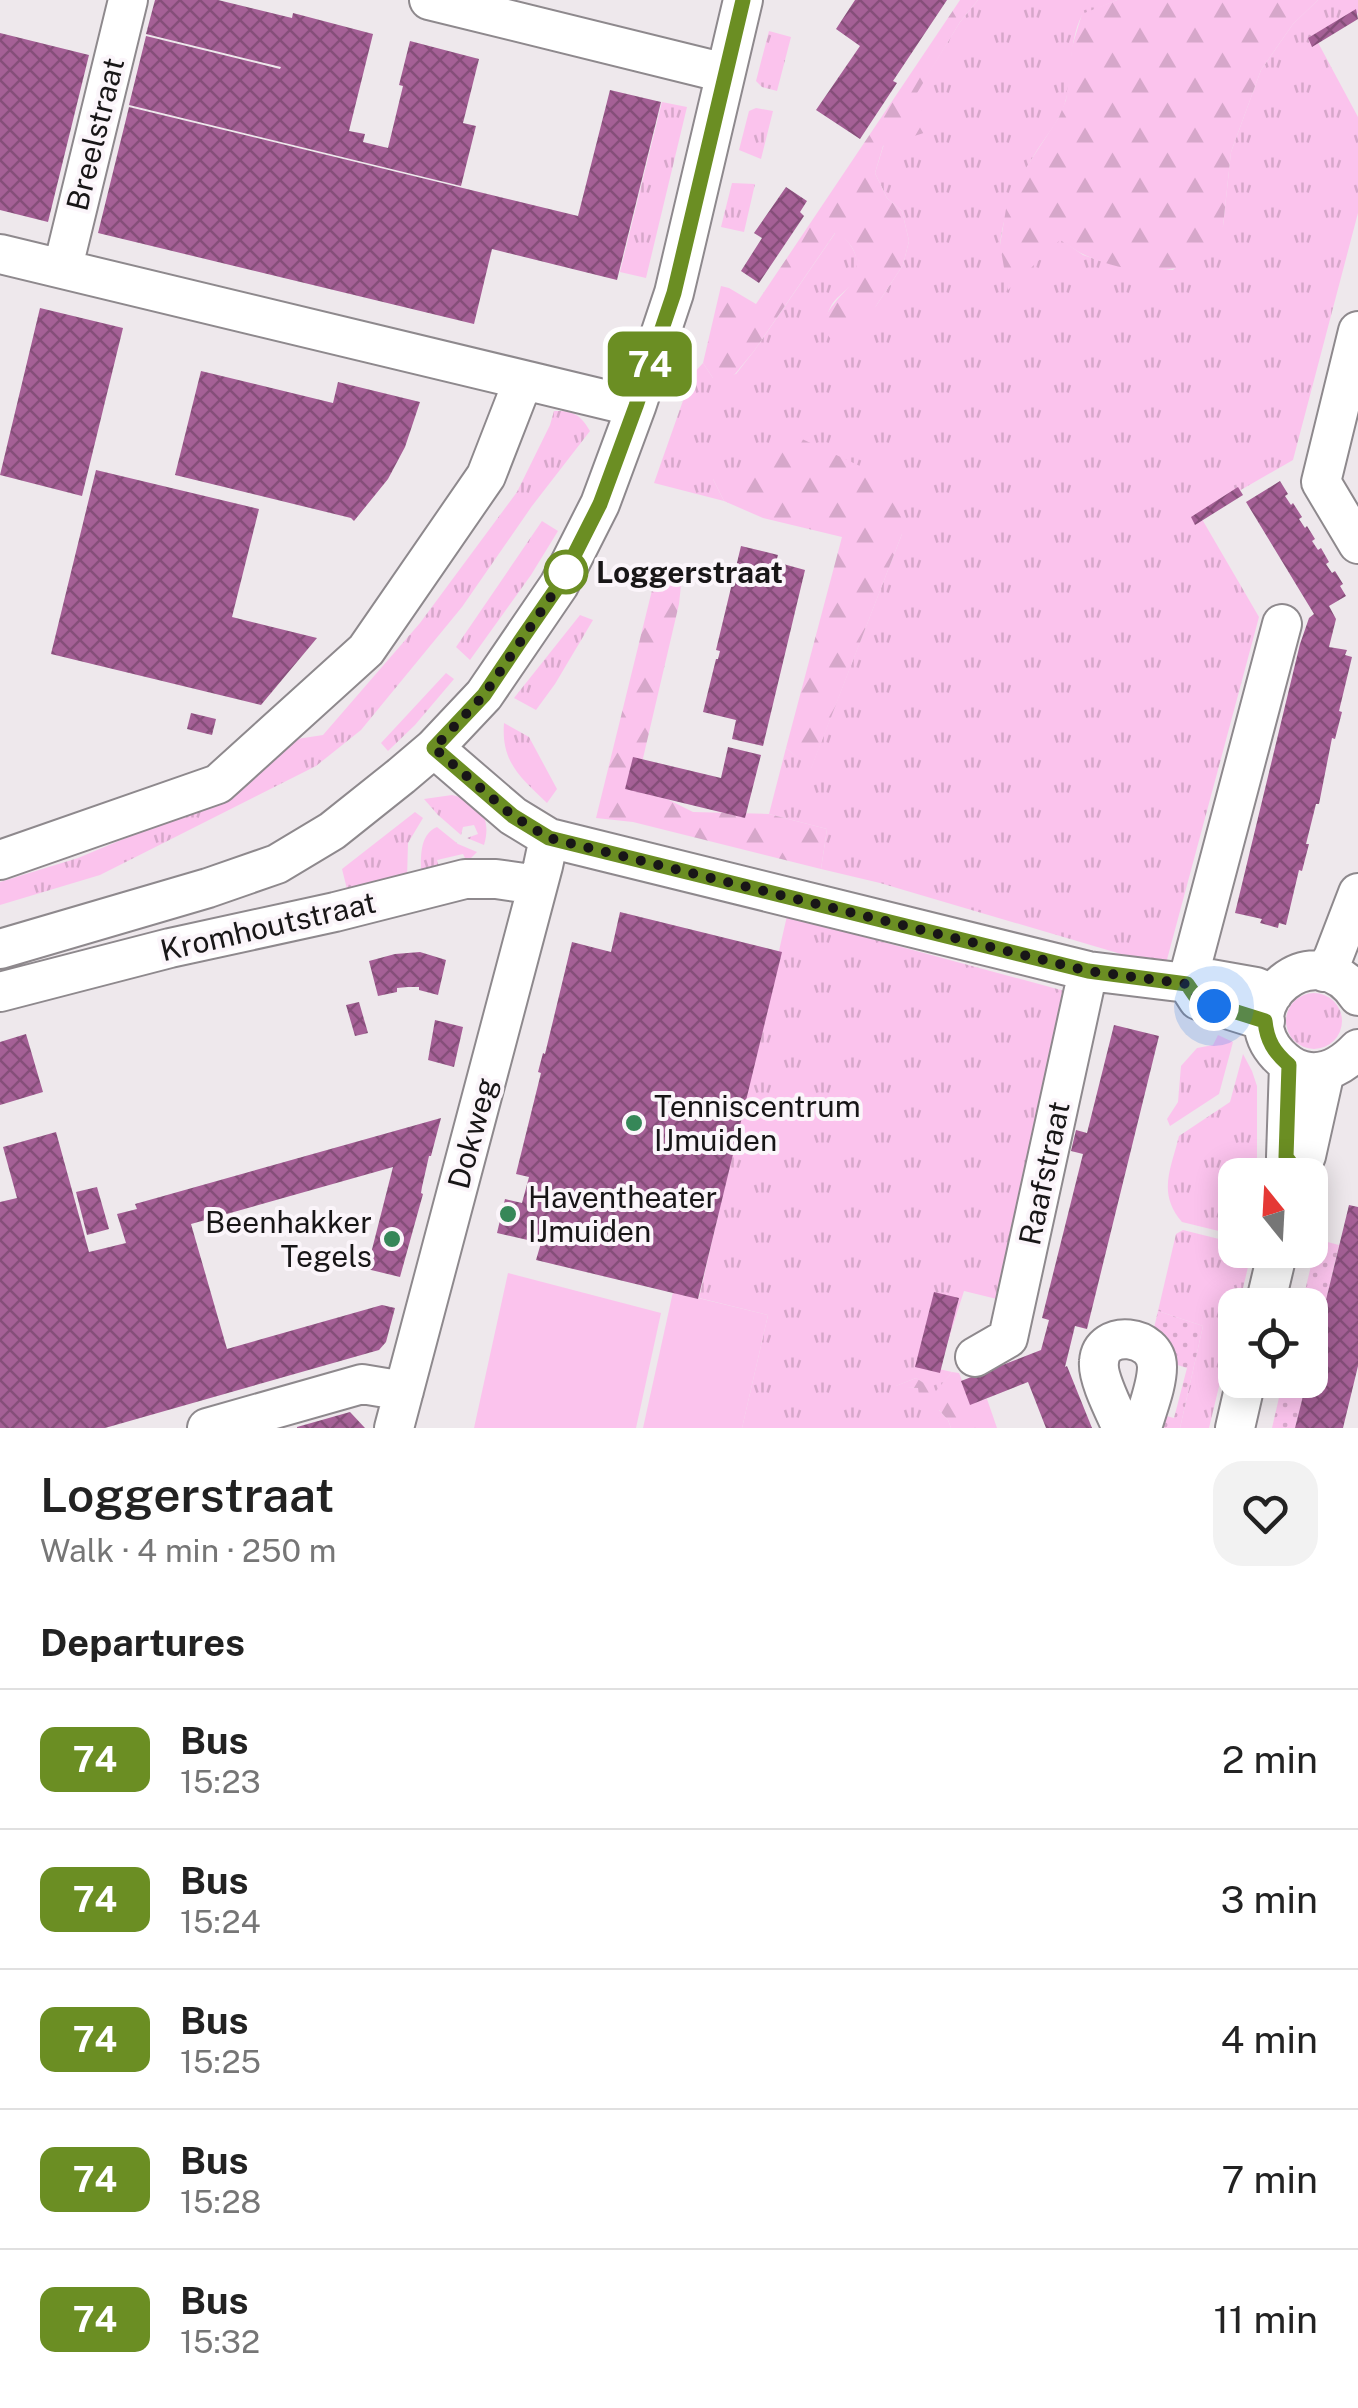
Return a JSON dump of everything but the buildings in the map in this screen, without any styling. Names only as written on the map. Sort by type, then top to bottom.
[{"type":"street","name":"Breelstraat","points":[[62,267],[128,0]]},
{"type":"street","points":[[429,0],[725,73]]},
{"type":"street","points":[[743,0],[674,293],[600,504],[559,585],[484,695],[434,748],[513,816],[549,838],[1088,971],[1187,984],[1198,1000],[1269,1007]]},
{"type":"street","points":[[0,254],[636,406]]},
{"type":"street","points":[[1358,331],[1321,482],[1358,544]]},
{"type":"street","points":[[0,860],[218,784],[366,650],[486,476],[523,381]]},
{"type":"street","points":[[1187,984],[1282,624]]},
{"type":"street","name":"Kromhoutstraat","points":[[0,949],[277,864],[332,831],[434,748]]},
{"type":"street","name":"Dokweg","points":[[394,1428],[549,838]]},
{"type":"street","name":"Kromhoutstraat","points":[[0,992],[465,879],[496,878],[538,885]]},
{"type":"street","points":[[1347,980],[1333,958],[1358,893]]},
{"type":"street","points":[[1347,980],[1312,970],[1287,978],[1269,1007],[1268,1042],[1276,1053],[1307,1068],[1346,1062],[1358,1050]]},
{"type":"street","name":"Raafstraat","points":[[975,1357],[1008,1338],[1088,971]]},
{"type":"street","points":[[1287,1158],[1307,1068]]},
{"type":"street","points":[[1122,1428],[1098,1366],[1100,1353],[1110,1343],[1124,1338],[1148,1346],[1155,1356],[1157,1368],[1142,1428]]},
{"type":"street","points":[[206,1428],[362,1384],[404,1391]]},
{"type":"street","points":[[1235,1428],[1242,1398]]},
{"type":"green space","points":[[960,0],[978,0],[960,22],[914,98],[933,130],[883,146],[875,173],[887,198],[902,211],[909,241],[903,265],[876,306],[844,336],[833,341],[826,332],[826,316],[849,287],[857,265],[851,247],[835,233],[735,374],[724,380],[713,378],[703,363],[721,286],[756,304]]},
{"type":"green space","points":[[978,0],[1117,0],[1082,15],[1074,38],[1064,106],[1017,185],[1000,245],[1060,239],[1083,255],[1101,261],[1128,268],[1173,270],[1223,226],[1231,152],[1261,70],[1293,24],[1318,0],[1358,0],[1358,13],[1315,37],[1358,117],[1358,213],[1293,460],[1199,514],[1259,617],[1165,967],[821,869],[827,829],[769,814],[786,748],[811,768],[902,534],[713,479],[724,501],[654,483],[692,375],[703,363],[713,378],[736,374],[836,232],[852,248],[857,268],[852,283],[832,304],[825,325],[876,306],[903,265],[909,241],[902,211],[887,198],[875,173],[883,147],[960,22]]},
{"type":"green space","points":[[1117,0],[1318,0],[1293,24],[1261,70],[1231,152],[1223,226],[1214,244],[1200,258],[1164,270],[1124,268],[1083,254],[1060,240],[1008,290],[1000,245],[1013,188],[1066,100],[1072,47],[1082,14]]},
{"type":"green space","points":[[769,31],[791,37],[777,91],[756,81]]},
{"type":"green space","points":[[662,102],[687,107],[646,278],[620,272]]},
{"type":"green space","points":[[749,111],[773,111],[761,159],[739,150]]},
{"type":"green space","points":[[732,183],[755,184],[744,232],[721,227]]},
{"type":"green space","points":[[554,411],[576,415],[590,431],[462,607],[361,730],[316,766],[100,875],[0,905],[0,882],[78,858],[200,807],[297,739],[323,735],[420,623],[517,492]]},
{"type":"green space","points":[[802,439],[905,487],[902,534],[811,769],[786,748],[842,537],[763,518],[724,501],[713,479]]},
{"type":"green space","points":[[542,521],[558,531],[470,660],[456,647]]},
{"type":"green space","points":[[666,573],[681,585],[679,604],[637,784],[693,812],[769,814],[827,829],[821,869],[633,822],[596,818],[655,578]]},
{"type":"green space","points":[[580,615],[593,620],[536,710],[514,698]]},
{"type":"green space","points":[[446,673],[454,679],[388,751],[381,743]]},
{"type":"green space","points":[[504,723],[529,737],[557,789],[547,803],[509,759]]},
{"type":"green space","points":[[452,795],[482,812],[486,827],[484,845],[467,838],[478,834],[474,825],[463,827],[461,835],[424,799]]},
{"type":"green space","points":[[415,812],[423,818],[408,843],[407,879],[348,893],[342,869]]},
{"type":"green space","points":[[437,827],[458,844],[477,852],[467,862],[463,854],[437,860],[440,870],[421,874],[424,841]]},
{"type":"green space","points":[[787,916],[1072,993],[1001,1300],[964,1291],[939,1369],[952,1372],[936,1392],[916,1378],[896,1386],[918,1388],[938,1420],[937,1408],[951,1428],[742,1428],[768,1315],[699,1298]]},
{"type":"green space","points":[[1314,993],[1334,1001],[1342,1021],[1334,1041],[1314,1049],[1294,1041],[1286,1021],[1294,1001]]},
{"type":"green space","points":[[1218,1035],[1233,1042],[1219,1094],[1170,1126],[1167,1119],[1178,1102],[1181,1066],[1197,1048],[1213,1045]]},
{"type":"green space","points":[[1243,1054],[1257,1086],[1257,1158],[1218,1158],[1218,1231],[1182,1222],[1170,1201],[1168,1180],[1179,1136],[1230,1102]]},
{"type":"green space","points":[[1183,1230],[1218,1239],[1218,1268],[1248,1268],[1243,1288],[1218,1288],[1218,1391],[1209,1428],[1180,1428],[1203,1326],[1158,1311],[1176,1234]]},
{"type":"green space","points":[[1328,1242],[1339,1245],[1328,1292],[1328,1288],[1306,1288],[1310,1268],[1328,1268]]},
{"type":"green space","points":[[508,1273],[661,1313],[636,1428],[474,1428]]},
{"type":"green space","points":[[673,1292],[768,1315],[742,1428],[643,1428]]},
{"type":"green space","points":[[1158,1311],[1203,1326],[1180,1428],[1150,1428],[1155,1413],[1174,1418],[1187,1368],[1165,1361],[1152,1336]]},
{"type":"green space","points":[[952,1372],[959,1373],[971,1403],[987,1399],[997,1428],[951,1428],[939,1410],[938,1422],[921,1409],[918,1388],[893,1387],[916,1378],[936,1391]]},
{"type":"green space","points":[[1279,1398],[1302,1398],[1295,1428],[1272,1428]]},
{"type":"bus line","name":"74","points":[[743,0],[674,293],[600,504],[559,585],[484,695],[434,748],[513,816],[549,838],[1088,971],[1187,984],[1198,1000],[1265,1021],[1268,1042],[1289,1065],[1287,1158]]},
{"type":"place","name":"Loggerstraat","points":[[566,572]]},
{"type":"place","name":"Tenniscentrum IJmuiden","points":[[634,1123]]},
{"type":"place","name":"Haventheater IJmuiden","points":[[508,1214]]},
{"type":"place","name":"Beenhakker Tegels","points":[[392,1239]]},
{"type":"route","points":[[566,572],[567,569],[484,695],[434,748],[513,816],[549,838],[1088,971],[1187,984],[1198,1000],[1214,1006]]}]
